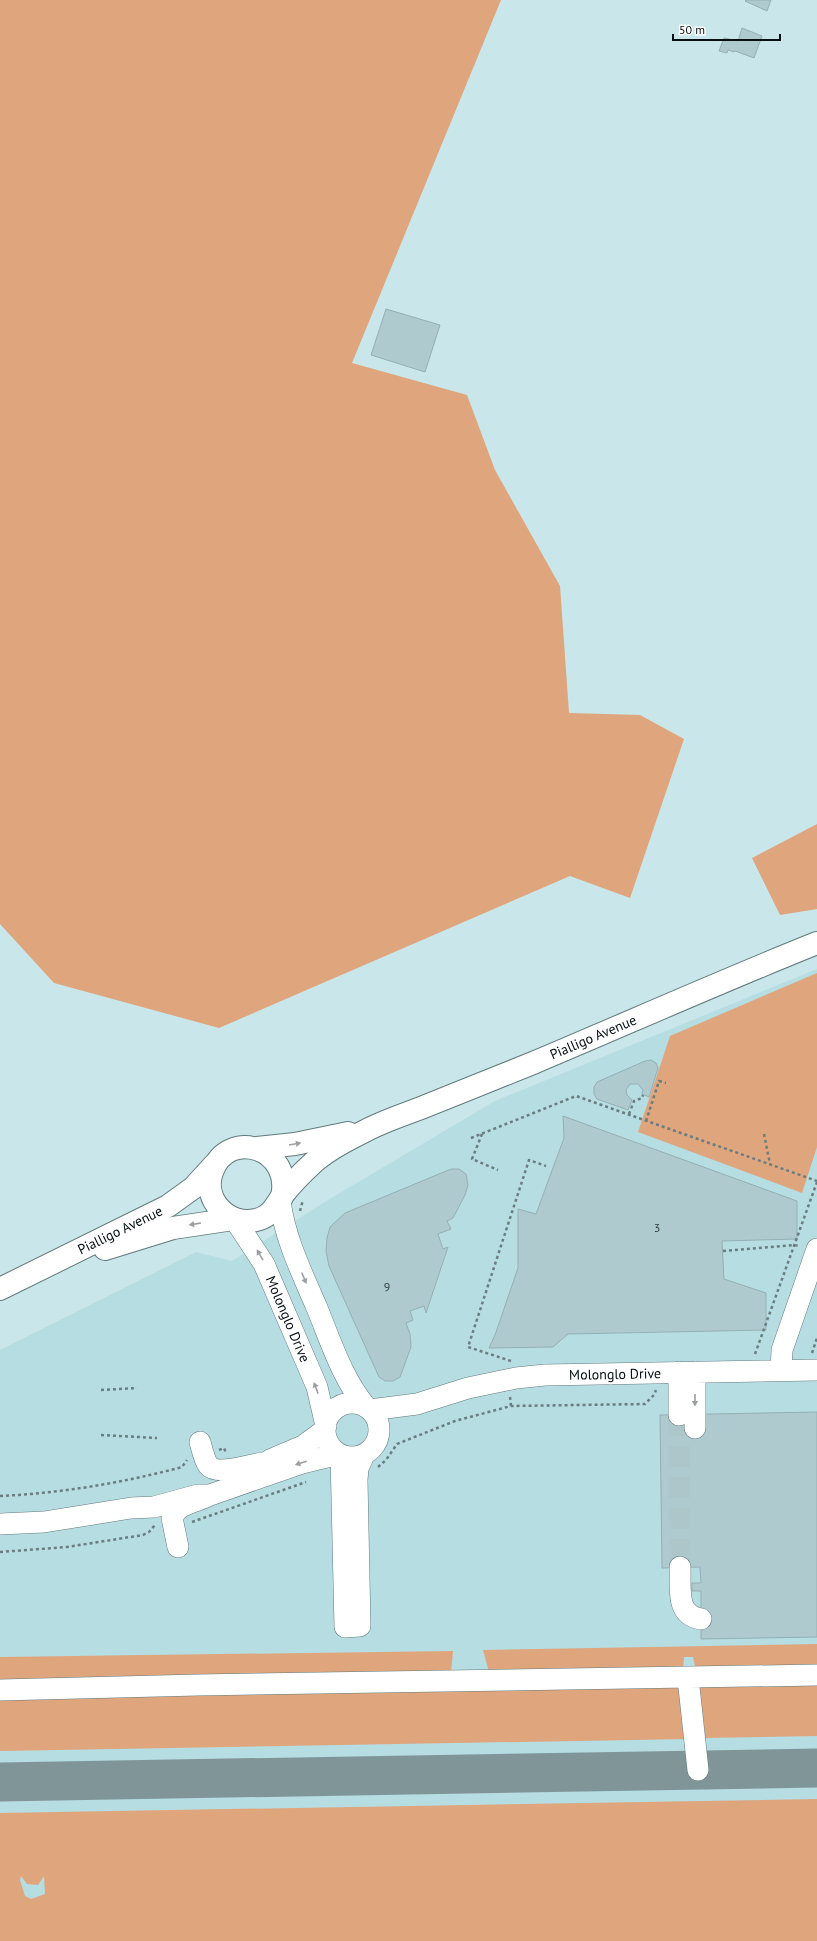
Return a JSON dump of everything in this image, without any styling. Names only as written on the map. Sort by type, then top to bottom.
[{"type":"main road","name":"Pialligo Avenue","points":[[281,1199],[320,1157],[369,1129],[532,1063],[817,943]]},
{"type":"main road","name":"Pialligo Avenue","points":[[257,1148],[295,1144],[369,1129]]},
{"type":"main road","points":[[257,1148],[270,1155],[280,1167],[284,1182],[281,1199],[270,1213],[264,1217],[250,1221],[234,1219],[218,1207],[211,1195],[211,1175],[216,1163],[221,1157],[234,1149],[257,1148]]},
{"type":"main road","name":"Pialligo Avenue","points":[[7,1286],[168,1206],[193,1188],[216,1163]]},
{"type":"main road","name":"Pialligo Avenue","points":[[7,1286],[104,1250],[160,1232],[184,1226],[234,1219]]},
{"type":"street","points":[[177,1501],[168,1507],[163,1518],[174,1548],[172,1521],[174,1514],[181,1507],[200,1501],[210,1495],[267,1478],[302,1463],[348,1455],[375,1444],[379,1430],[374,1416],[356,1396],[344,1373],[286,1233],[281,1199]]},
{"type":"street","name":"Molonglo Drive","points":[[234,1219],[264,1264],[316,1387],[326,1428]]},
{"type":"street","points":[[780,1370],[782,1350],[817,1249]]},
{"type":"street","name":"Molonglo Drive","points":[[368,1408],[417,1404],[468,1388],[516,1378],[546,1375],[780,1370],[813,1364]]},
{"type":"street","points":[[687,1372],[687,1421]]},
{"type":"street","points":[[198,1449],[203,1470],[207,1475],[215,1478],[267,1478],[299,1448],[326,1428],[334,1411],[341,1406],[353,1404],[368,1408]]},
{"type":"street","name":"Molonglo Drive","points":[[379,1430],[417,1404]]},
{"type":"street","points":[[326,1428],[328,1441],[348,1455],[357,1473],[358,1532],[352,1626],[343,1548],[350,1526],[348,1455]]},
{"type":"street","points":[[198,1449],[209,1466],[219,1470],[267,1478]]},
{"type":"street","points":[[131,1508],[226,1478]]},
{"type":"street","points":[[0,1524],[57,1520],[131,1508],[154,1507],[198,1495],[210,1495]]},
{"type":"street","points":[[680,1567],[682,1607],[690,1616],[701,1619]]},
{"type":"street","points":[[0,1690],[221,1684],[817,1675]]},
{"type":"street","points":[[688,1678],[698,1770]]},
{"type":"path","points":[[646,1120],[659,1081],[666,1083]]},
{"type":"path","points":[[629,1114],[634,1101],[642,1098],[643,1095]]},
{"type":"path","points":[[471,1138],[576,1096],[817,1181],[753,1360]]},
{"type":"path","points":[[482,1134],[472,1159],[498,1170]]},
{"type":"path","points":[[764,1134],[770,1164]]},
{"type":"path","points":[[514,1362],[468,1347],[529,1160],[546,1166]]},
{"type":"path","points":[[298,1214],[303,1197]]},
{"type":"path","points":[[723,1251],[794,1245]]},
{"type":"path","points":[[813,1364],[817,1338]]},
{"type":"path","points":[[100,1390],[137,1388]]},
{"type":"path","points":[[101,1435],[157,1438]]},
{"type":"path","points":[[0,1496],[44,1494],[110,1484],[182,1467],[186,1460],[198,1449],[224,1448],[227,1456]]},
{"type":"shaded area","points":[[0,0],[501,0],[352,363],[467,395],[495,470],[560,586],[569,713],[640,715],[684,739],[630,898],[570,876],[219,1028],[54,983],[0,924]]},
{"type":"shaded area","points":[[817,824],[817,909],[780,915],[752,858]]},
{"type":"shaded area","points":[[817,969],[817,1941],[0,1941],[0,1350],[196,1252],[232,1261],[323,1203],[495,1101]]},
{"type":"shaded area","points":[[817,973],[817,1147],[802,1193],[638,1132],[670,1036]]},
{"type":"shaded area","points":[[817,1644],[817,1668],[696,1671],[693,1657],[684,1657],[683,1671],[489,1672],[483,1650]]},
{"type":"shaded area","points":[[453,1651],[451,1673],[0,1683],[0,1657]]},
{"type":"shaded area","points":[[817,1682],[817,1736],[703,1738],[698,1688],[704,1685]]},
{"type":"shaded area","points":[[675,1685],[682,1689],[688,1739],[0,1751],[0,1696]]},
{"type":"shaded area","points":[[817,1799],[817,1941],[0,1941],[0,1813]],"holes":[[[21,1876],[27,1884],[38,1885],[44,1876],[45,1894],[31,1899],[25,1896],[20,1880]]]},
{"type":"building","points":[[771,0],[767,11],[745,1]]},
{"type":"building","points":[[742,28],[762,36],[754,58],[735,51],[728,50],[727,53],[719,51],[724,38],[738,41]]},
{"type":"building","points":[[386,309],[440,325],[425,372],[371,355]]},
{"type":"building","points":[[651,1060],[656,1063],[658,1068],[649,1097],[642,1094],[643,1090],[638,1084],[630,1084],[626,1090],[627,1095],[632,1100],[628,1110],[597,1099],[594,1094],[594,1087],[597,1082],[645,1061]]},
{"type":"building","points":[[563,1116],[797,1201],[797,1239],[722,1241],[724,1279],[766,1293],[766,1330],[568,1334],[553,1347],[489,1348],[495,1335],[518,1268],[518,1209],[536,1214],[564,1138]]},
{"type":"building","points":[[451,1169],[459,1169],[466,1174],[468,1185],[465,1195],[453,1218],[447,1221],[451,1229],[438,1234],[443,1249],[448,1247],[426,1313],[424,1306],[410,1311],[413,1320],[406,1323],[410,1334],[411,1347],[400,1377],[393,1381],[385,1381],[379,1377],[329,1266],[326,1251],[330,1227],[345,1213]]},
{"type":"building","points":[[817,1412],[817,1637],[701,1639],[701,1591],[692,1591],[692,1583],[701,1583],[700,1567],[662,1568],[660,1415]]},
{"type":"taxiway","points":[[0,1782],[817,1768]]},
{"type":"tunnel","points":[[679,1415],[680,1567]]}]
